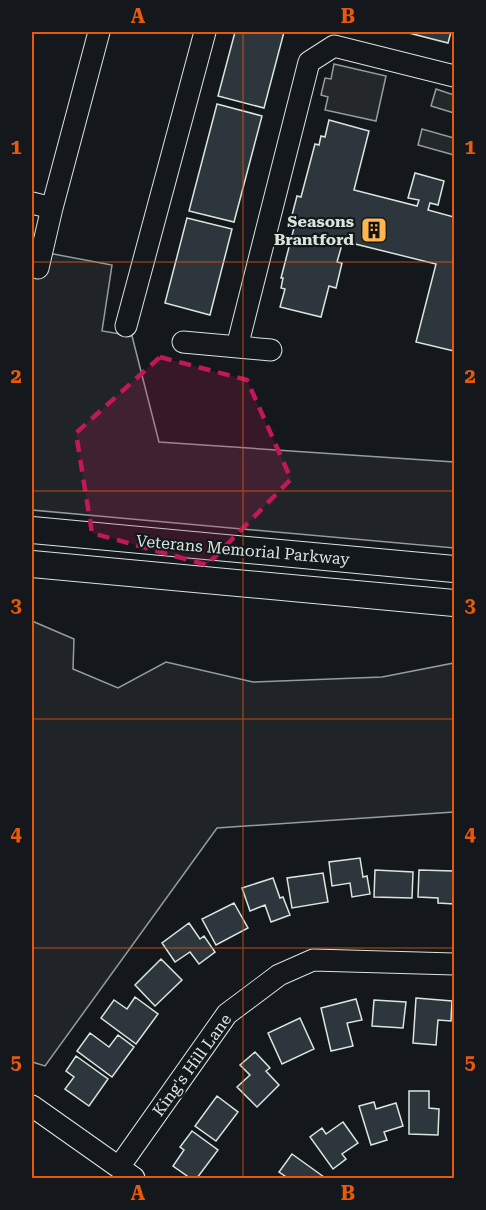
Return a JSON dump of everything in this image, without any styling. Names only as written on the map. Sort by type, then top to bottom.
[{"type":"main road","name":"Veterans Memorial Parkway","points":[[32,530],[454,569]]},
{"type":"main road","name":"Veterans Memorial Parkway","points":[[32,564],[454,603]]},
{"type":"street","points":[[38,268],[42,206],[99,32]]},
{"type":"street","points":[[126,326],[205,32]]},
{"type":"street","points":[[237,347],[309,62],[334,46],[454,76]]},
{"type":"street","points":[[183,342],[271,350]]},
{"type":"street","name":"King's Hill Lane","points":[[126,1173],[227,1014],[279,975],[313,960],[454,964]]},
{"type":"street","points":[[32,1106],[126,1173]]},
{"type":"highlighted area","points":[[160,357],[247,380],[291,479],[207,565],[92,533],[76,433]]},
{"type":"shaded area","points":[[334,64],[386,76],[376,121],[325,110],[328,97],[321,95],[325,78],[331,79]]},
{"type":"shaded area","points":[[436,89],[454,95],[454,113],[431,106]]},
{"type":"shaded area","points":[[422,129],[454,138],[454,155],[418,145]]},
{"type":"shaded area","points":[[32,250],[112,265],[102,331],[132,336],[159,442],[454,462],[454,548],[32,510]]},
{"type":"shaded area","points":[[32,621],[74,639],[73,669],[118,688],[166,662],[253,682],[382,677],[454,663],[454,812],[217,828],[45,1066],[32,1062]]},
{"type":"building","points":[[235,32],[284,32],[264,108],[218,96]]},
{"type":"building","points":[[405,32],[451,32],[448,43]]},
{"type":"building","points":[[217,104],[262,116],[234,222],[189,211]]},
{"type":"building","name":"Seasons Brantford","points":[[329,120],[369,131],[354,190],[417,206],[419,200],[408,198],[415,173],[444,181],[438,205],[430,203],[428,210],[454,217],[454,351],[416,342],[436,264],[343,241],[337,262],[342,263],[336,288],[329,286],[321,317],[280,307],[285,289],[281,288],[283,278],[281,278],[296,220],[291,219],[297,196],[301,197],[315,144],[319,145],[321,136],[325,137]]},
{"type":"building","points":[[187,218],[232,229],[210,315],[165,303]]},
{"type":"building","points":[[360,858],[363,877],[367,876],[370,894],[352,897],[350,883],[332,886],[329,862]]},
{"type":"building","points":[[375,870],[413,872],[412,898],[374,897]]},
{"type":"building","points":[[419,870],[454,871],[454,904],[438,903],[438,898],[418,897]]},
{"type":"building","points":[[323,873],[328,902],[292,908],[287,878]]},
{"type":"building","points":[[273,878],[280,898],[283,897],[290,915],[271,922],[265,905],[250,911],[242,888]]},
{"type":"building","points":[[234,903],[248,928],[216,945],[202,919]]},
{"type":"building","points":[[189,923],[200,939],[204,936],[215,952],[199,964],[190,952],[175,962],[162,943]]},
{"type":"building","points":[[161,959],[182,980],[155,1006],[135,985]]},
{"type":"building","points":[[135,997],[158,1014],[136,1044],[101,1018],[114,1000],[127,1009]]},
{"type":"building","points":[[416,998],[452,1001],[451,1021],[438,1020],[436,1045],[413,1043]]},
{"type":"building","points":[[356,999],[362,1020],[347,1023],[353,1046],[331,1051],[321,1008]]},
{"type":"building","points":[[374,1000],[406,1002],[403,1028],[372,1026]]},
{"type":"building","points":[[300,1018],[314,1049],[282,1064],[268,1033]]},
{"type":"building","points":[[90,1033],[109,1047],[118,1035],[134,1047],[112,1077],[77,1051]]},
{"type":"building","points":[[255,1052],[270,1068],[266,1071],[279,1085],[257,1107],[237,1087],[250,1075],[240,1065]]},
{"type":"building","points":[[76,1056],[108,1079],[89,1106],[65,1089],[74,1077],[66,1071]]},
{"type":"building","points":[[409,1091],[429,1091],[429,1108],[439,1109],[438,1135],[409,1134]]},
{"type":"building","points":[[217,1096],[238,1112],[216,1141],[195,1126]]},
{"type":"building","points":[[374,1102],[376,1109],[396,1103],[403,1126],[384,1132],[387,1140],[371,1145],[359,1106]]},
{"type":"building","points":[[343,1122],[358,1143],[342,1154],[346,1159],[333,1169],[310,1137],[322,1128],[326,1134]]},
{"type":"building","points":[[192,1131],[218,1150],[197,1178],[190,1178],[173,1166],[184,1150],[180,1147]]},
{"type":"building","points":[[292,1154],[324,1177],[288,1178],[279,1172]]},
{"type":"place","name":"Seasons Brantford","points":[[374,230]]}]
